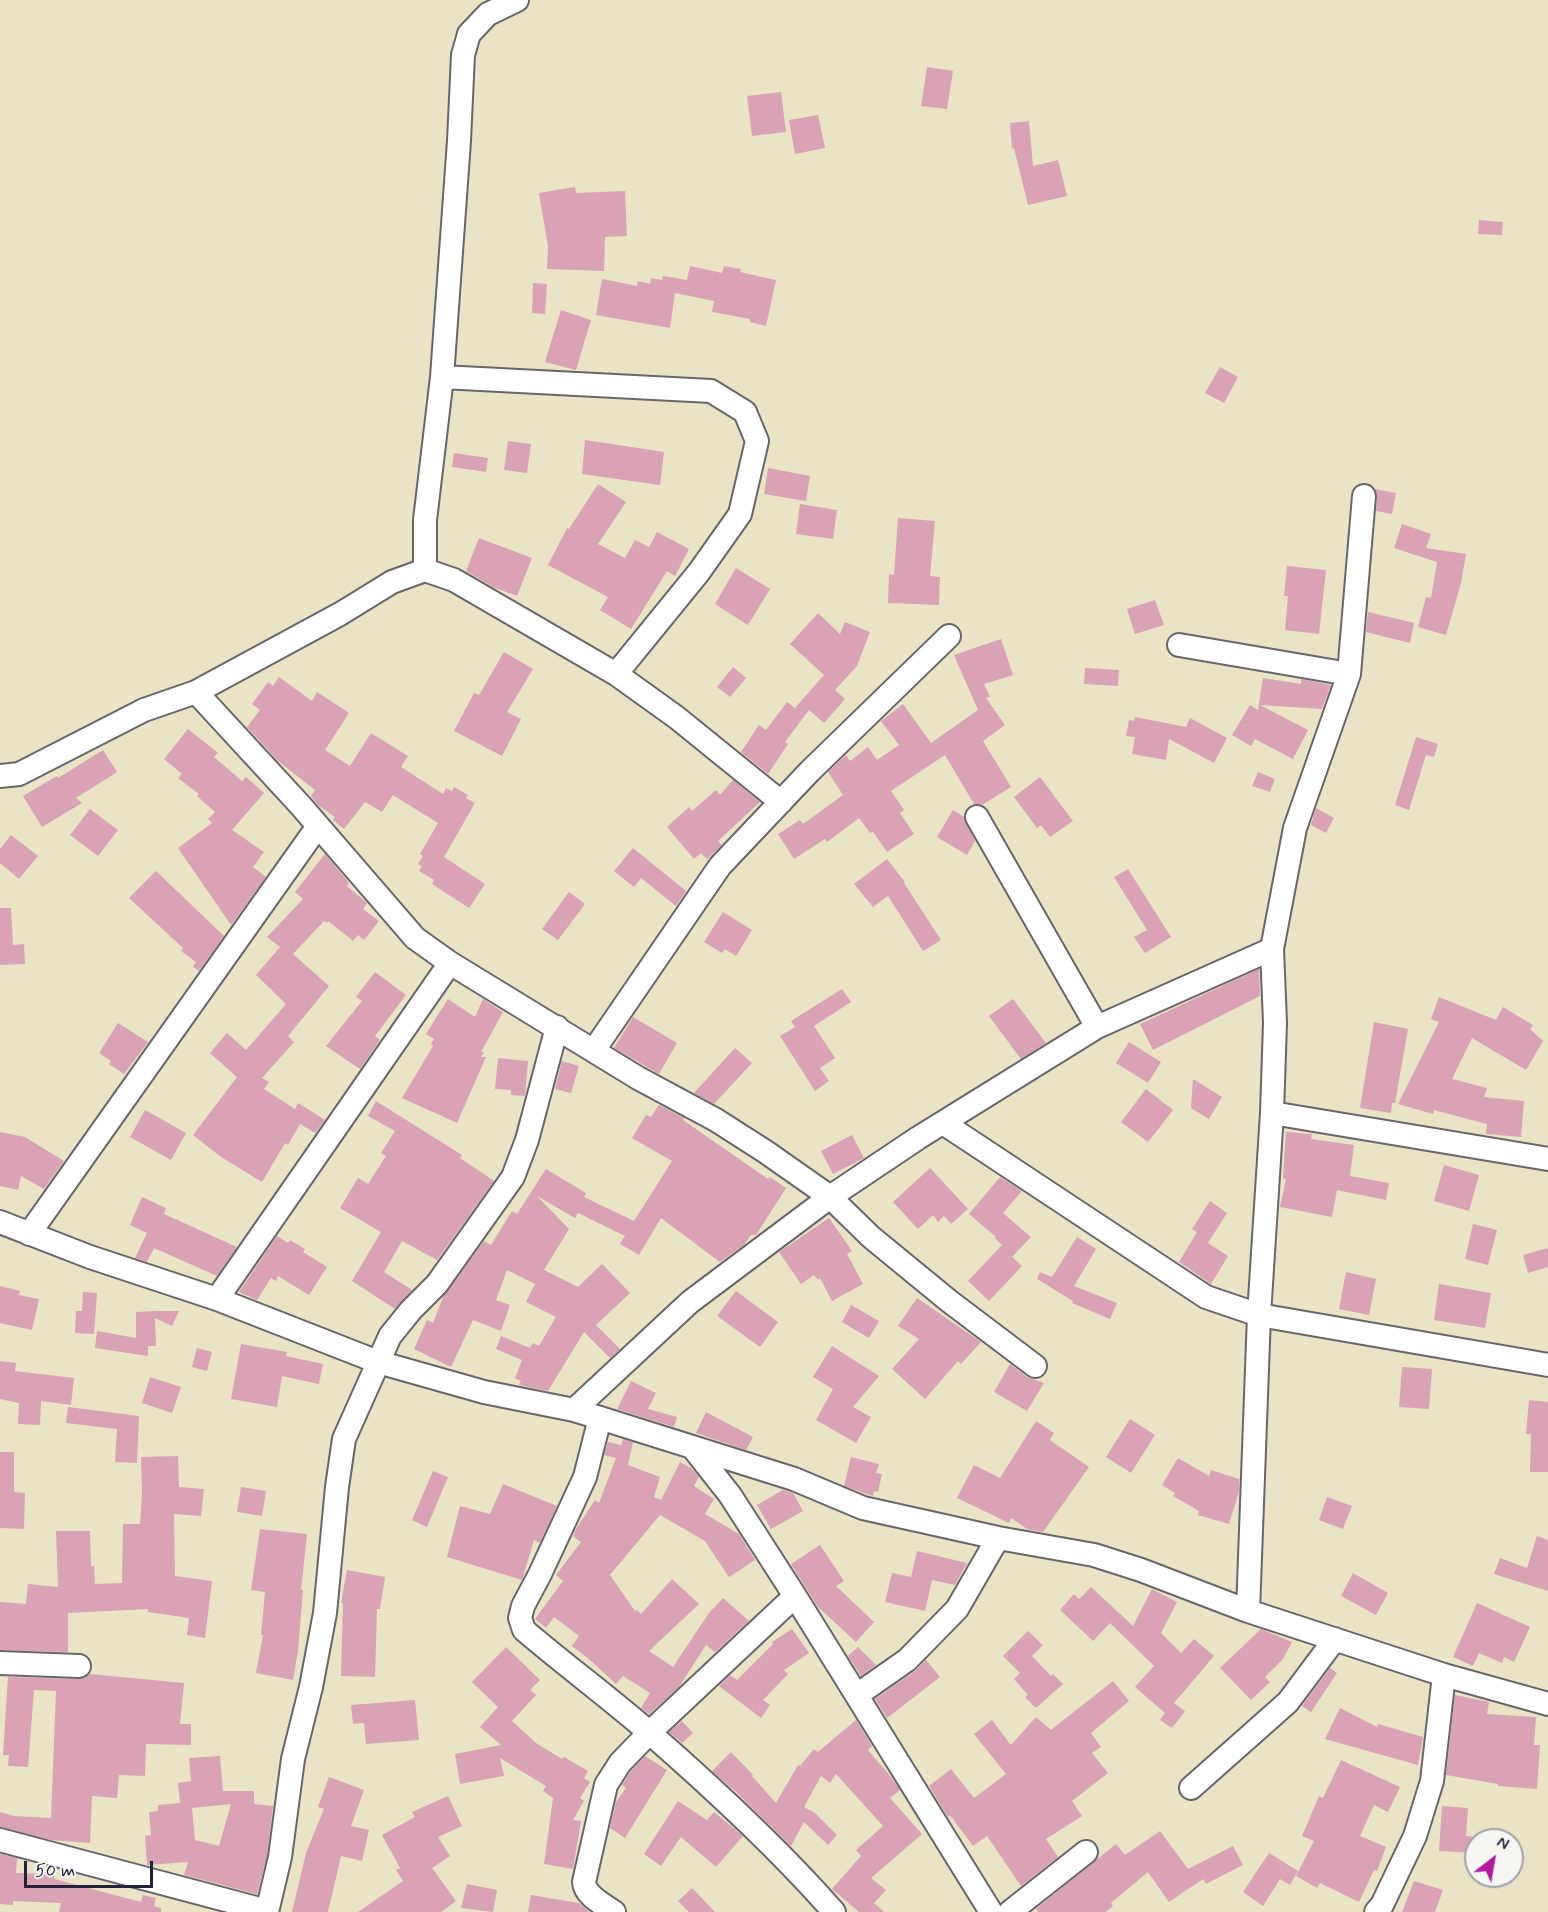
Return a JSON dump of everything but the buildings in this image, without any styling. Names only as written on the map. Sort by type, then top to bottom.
[{"type":"street","points":[[425,570],[425,520],[442,377],[463,54],[469,34],[488,14],[517,0]]},
{"type":"street","points":[[442,377],[711,390],[745,412],[757,441],[740,514],[699,572],[616,674]]},
{"type":"street","points":[[1248,1611],[1258,1315],[1272,1113],[1275,1023],[1272,949],[1295,828],[1349,674],[1364,496]]},
{"type":"street","points":[[0,776],[19,774],[144,710],[196,692],[340,614],[393,582],[425,570],[454,580],[616,674],[676,717],[781,802]]},
{"type":"street","points":[[594,1050],[720,866],[810,771],[949,636]]},
{"type":"street","points":[[1179,645],[1349,674]]},
{"type":"street","points":[[196,692],[318,826],[415,938],[450,963],[638,1078],[716,1120],[766,1152],[830,1197],[880,1244],[1035,1366]]},
{"type":"street","points":[[977,817],[1097,1027]]},
{"type":"street","points":[[29,1234],[318,826]]},
{"type":"street","points":[[574,1410],[690,1302],[830,1197],[1097,1027],[1272,949]]},
{"type":"street","points":[[217,1299],[450,963]]},
{"type":"street","points":[[0,1840],[267,1911],[280,1857],[293,1759],[311,1687],[325,1613],[337,1487],[345,1439],[390,1336],[411,1310],[437,1284],[513,1177],[527,1140],[557,1027]]},
{"type":"street","points":[[1272,1113],[1548,1159]]},
{"type":"street","points":[[943,1123],[1206,1297],[1258,1315],[1548,1365]]},
{"type":"street","points":[[0,1222],[90,1257],[217,1299],[378,1362],[484,1392],[574,1410],[794,1479],[863,1508],[998,1538],[1094,1555],[1141,1570],[1248,1611],[1444,1675],[1544,1696]]},
{"type":"street","points":[[600,1418],[585,1477],[540,1575],[523,1606],[520,1618],[524,1630],[649,1733],[795,1868],[834,1912]]},
{"type":"street","points":[[693,1448],[730,1495],[795,1596],[991,1912]]},
{"type":"street","points":[[856,1695],[907,1660],[957,1609],[998,1538]]},
{"type":"street","points":[[614,1912],[584,1889],[585,1871],[606,1785],[620,1763],[649,1733],[795,1596]]},
{"type":"street","points":[[1191,1788],[1288,1702],[1335,1639]]},
{"type":"street","points":[[0,1663],[79,1666]]},
{"type":"street","points":[[1376,1912],[1382,1905],[1415,1836],[1432,1781],[1444,1675]]},
{"type":"street","points":[[1010,1912],[1086,1852]]}]
